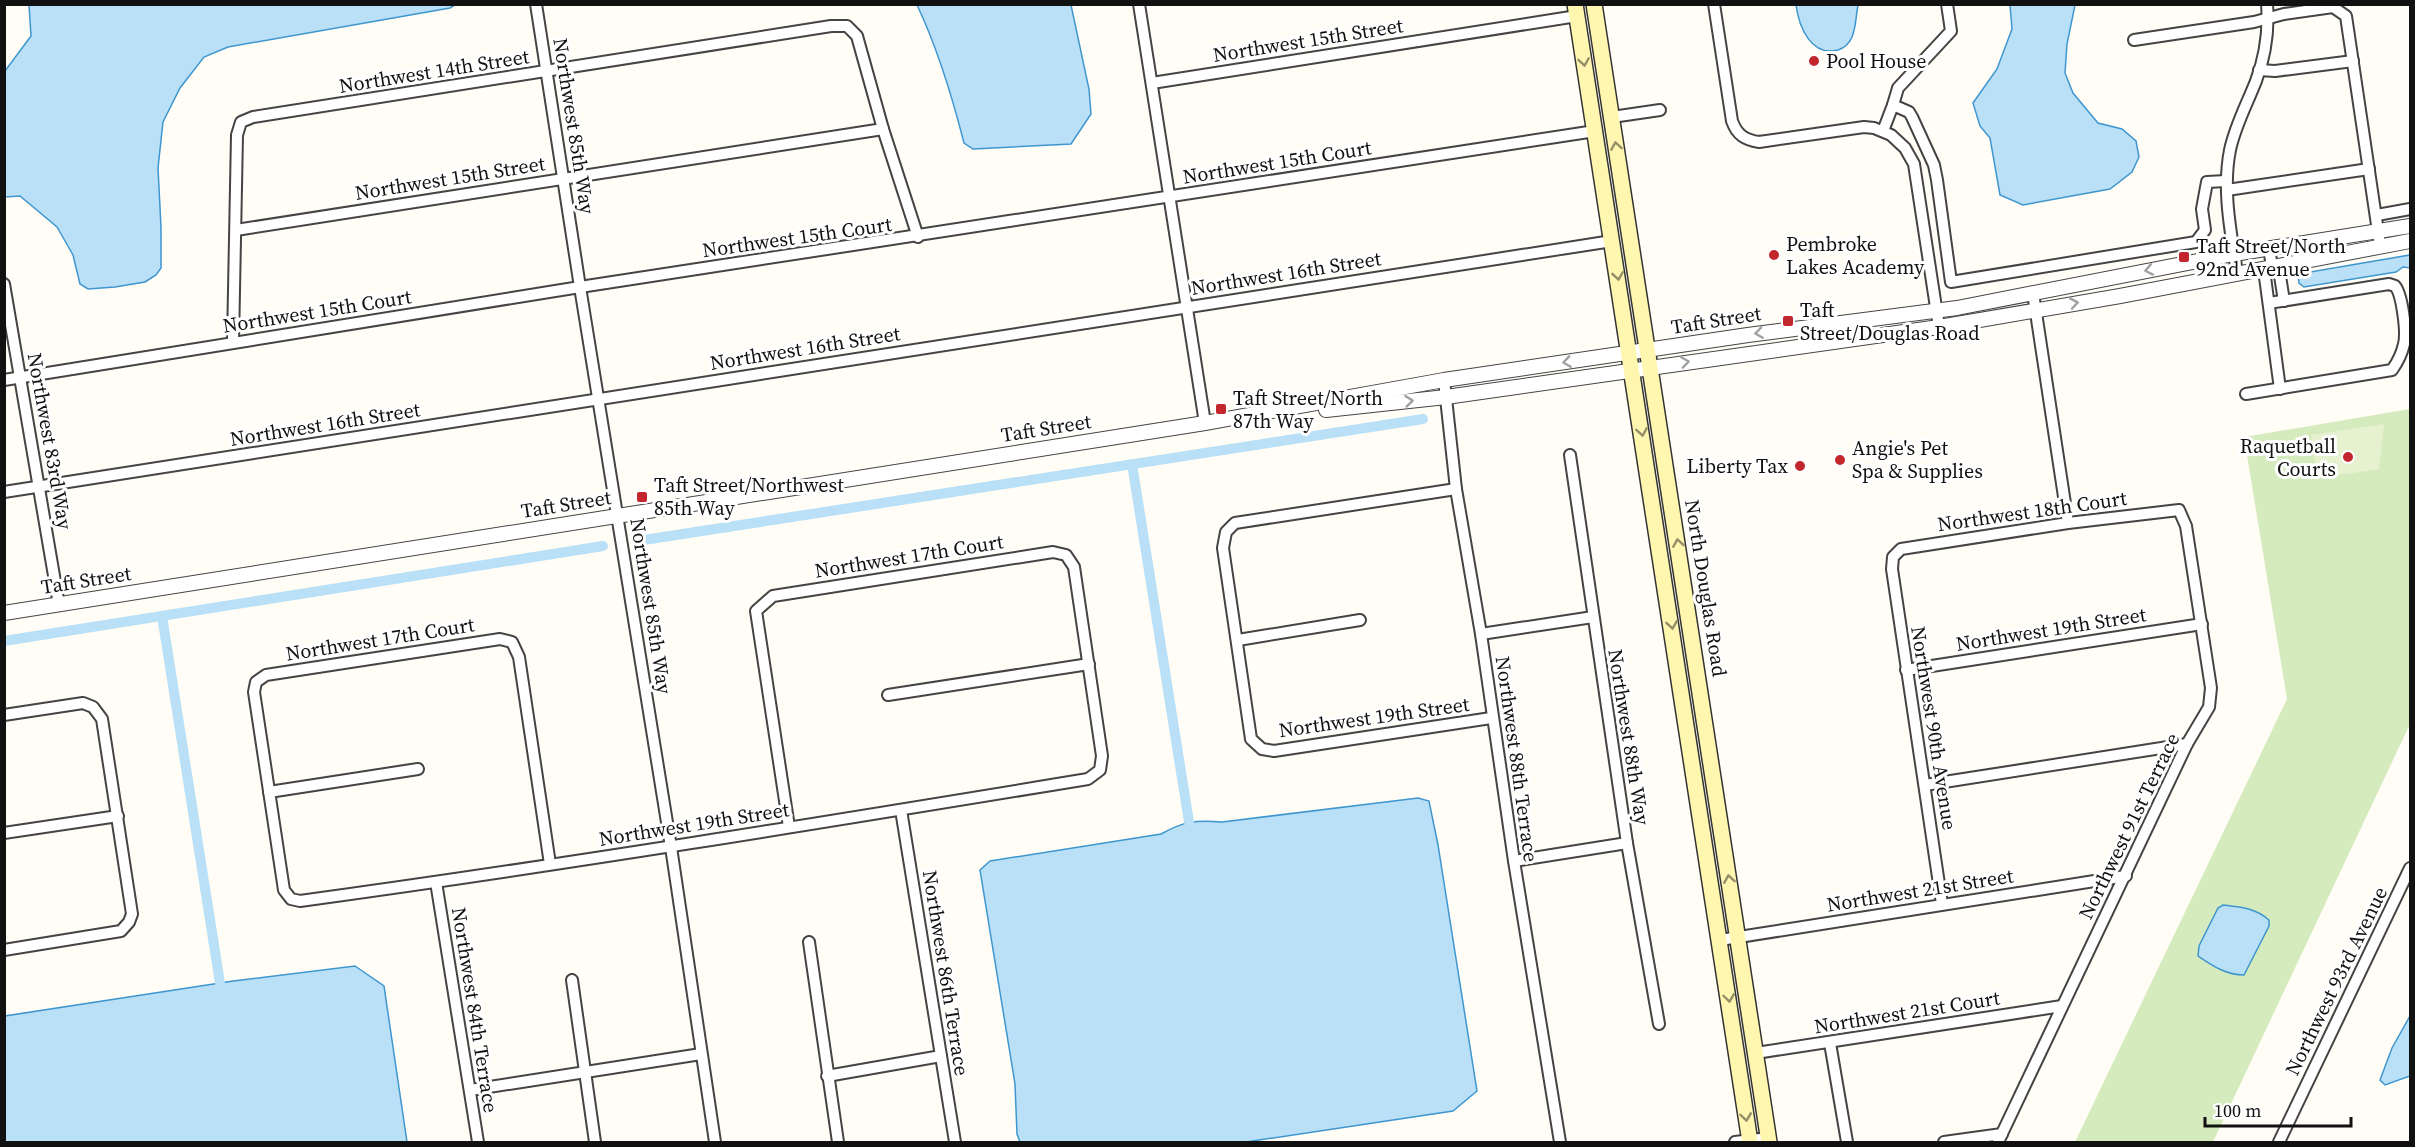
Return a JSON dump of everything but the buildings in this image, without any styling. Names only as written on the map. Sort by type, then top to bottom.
[{"type":"main road","name":"North Douglas Road","points":[[1594,4],[1769,1140]]},
{"type":"main road","name":"North Douglas Road","points":[[1576,10],[1720,940],[1745,1142]]},
{"type":"main road","points":[[1596,138],[1611,171],[1617,212],[1628,224]]},
{"type":"street","name":"Northwest 85th Way","points":[[537,4],[580,287],[671,847],[715,1143]]},
{"type":"street","points":[[1139,4],[1205,423]]},
{"type":"street","points":[[1714,4],[1732,121],[1740,136],[1760,141],[1856,127],[1874,128],[1891,135],[1905,148],[1914,164],[1938,327]]},
{"type":"street","points":[[1883,131],[1898,88],[1951,31],[1947,4]]},
{"type":"street","points":[[2237,273],[2227,185],[2233,138],[2259,70],[2268,18],[2267,4]]},
{"type":"street","points":[[2134,40],[2254,22],[2333,7],[2340,10],[2346,16],[2379,238]]},
{"type":"street","name":"Northwest 15th Street","points":[[1152,83],[1576,10]]},
{"type":"street","name":"Northwest 14th Street","points":[[236,230],[237,135],[241,122],[253,117],[831,26],[847,26],[857,36],[883,129]]},
{"type":"street","points":[[2259,70],[2275,71],[2353,60]]},
{"type":"street","points":[[1893,105],[1909,112],[1934,165],[1951,282],[2196,242],[2205,230],[2202,209],[2207,182],[2227,185],[2369,169]]},
{"type":"street","points":[[1612,117],[1660,110]]},
{"type":"street","points":[[883,129],[918,237]]},
{"type":"street","name":"Northwest 15th Street","points":[[236,230],[883,129]]},
{"type":"street","name":"Northwest 15th Court","points":[[4,380],[580,287],[1168,197],[1596,138]]},
{"type":"street","points":[[2377,215],[2410,209]]},
{"type":"street","name":"Taft Street","points":[[1205,423],[1446,397],[1938,327],[2272,267],[2379,238],[2410,226]]},
{"type":"street","points":[[233,342],[236,230]]},
{"type":"street","name":"Taft Street","points":[[4,613],[1205,423],[1444,380],[1748,334],[1936,310],[2234,254],[2379,238],[2410,241]]},
{"type":"street","name":"Northwest 16th Street","points":[[4,492],[1612,241]]},
{"type":"street","points":[[2269,249],[2272,267],[2280,276],[2284,301]]},
{"type":"street","points":[[2272,267],[2265,277],[2280,389]]},
{"type":"street","name":"Northwest 83rd Way","points":[[4,284],[59,605]]},
{"type":"street","points":[[2246,394],[2392,370],[2405,342],[2407,322],[2400,295],[2395,286],[2390,284],[2269,303]]},
{"type":"street","points":[[2033,293],[2068,523]]},
{"type":"street","name":"Northwest 88th Terrace","points":[[1444,380],[1456,489],[1481,634],[1491,718],[1560,1143]]},
{"type":"street","name":"Northwest 88th Way","points":[[1570,455],[1627,843],[1659,1024]]},
{"type":"street","points":[[1360,620],[1238,640],[1223,548],[1226,532],[1235,523],[1456,489]]},
{"type":"street","name":"Northwest 18th Court","points":[[1893,557],[1901,549],[2068,523],[2179,510]]},
{"type":"street","name":"Northwest 91st Terrace","points":[[2000,1138],[2187,744],[2209,707],[2211,688],[2202,624],[2186,526],[2179,510]]},
{"type":"street","name":"Northwest 17th Court","points":[[789,827],[756,611],[773,596],[1053,552],[1066,555],[1074,567],[1089,664]]},
{"type":"street","name":"Northwest 90th Avenue","points":[[1893,557],[1892,569],[1906,670],[1942,904]]},
{"type":"street","points":[[1481,634],[1593,617]]},
{"type":"street","name":"Northwest 19th Street","points":[[1906,670],[2202,624]]},
{"type":"street","name":"Northwest 17th Court","points":[[268,792],[254,692],[256,682],[266,675],[500,639],[512,642],[519,657],[550,864]]},
{"type":"street","name":"Northwest 19th Street","points":[[1238,640],[1251,740],[1262,749],[1274,751],[1491,718]]},
{"type":"street","points":[[888,695],[1089,664]]},
{"type":"street","name":"Northwest 19th Street","points":[[268,792],[284,890],[291,899],[300,901],[671,847],[1088,779],[1100,770],[1102,756],[1089,664]]},
{"type":"street","points":[[4,715],[83,704],[93,707],[102,719],[132,914],[129,922],[121,931],[4,950]]},
{"type":"street","points":[[1925,785],[2187,744]]},
{"type":"street","points":[[268,792],[418,769]]},
{"type":"street","name":"Northwest 86th Terrace","points":[[901,810],[955,1143]]},
{"type":"street","points":[[4,833],[118,816]]},
{"type":"street","points":[[1514,861],[1627,843]]},
{"type":"street","name":"Northwest 93rd Avenue","points":[[2279,1143],[2410,868]]},
{"type":"street","name":"Northwest 21st Street","points":[[1720,940],[2126,876]]},
{"type":"street","name":"Northwest 84th Terrace","points":[[436,882],[478,1143]]},
{"type":"street","points":[[809,942],[838,1143]]},
{"type":"street","points":[[572,980],[595,1143]]},
{"type":"street","name":"Northwest 21st Court","points":[[1756,1053],[2062,1006]]},
{"type":"street","points":[[1830,1042],[1847,1143]]},
{"type":"street","points":[[470,1090],[701,1054]]},
{"type":"street","points":[[827,1076],[941,1056]]},
{"type":"street","points":[[1944,1143],[2000,1138]]},
{"type":"street","points":[[1745,1142],[1769,1140]]},
{"type":"green space","points":[[2410,409],[2410,724],[2213,1142],[2075,1142],[2287,699],[2244,437]]},
{"type":"green space","name":"Raquetball Courts","points":[[2384,424],[2379,469],[2318,478],[2311,435]]},
{"type":"water","points":[[29,4],[455,5],[450,8],[228,47],[204,57],[180,88],[163,122],[158,168],[161,268],[156,275],[145,282],[88,289],[80,284],[73,255],[57,227],[20,196],[5,197],[5,71],[31,36]]},
{"type":"water","points":[[917,5],[1071,5],[1089,89],[1091,114],[1071,144],[973,149],[964,143],[944,73]]},
{"type":"water","points":[[1796,5],[1858,5],[1854,30],[1849,42],[1838,50],[1829,51],[1814,45],[1803,31]]},
{"type":"water","points":[[2010,5],[2075,5],[2067,44],[2065,73],[2073,93],[2098,123],[2122,129],[2136,141],[2139,157],[2132,172],[2110,189],[2023,205],[2000,195],[1990,138],[1980,126],[1973,103],[1997,69],[2012,29]]},
{"type":"water","points":[[2410,255],[2410,268],[2403,267],[2396,272],[2304,287],[2299,283],[2298,274]]},
{"type":"water","points":[[1418,798],[1429,801],[1438,845],[1477,1091],[1453,1111],[1246,1142],[1020,1142],[1017,1134],[1015,1084],[980,870],[990,861],[1161,834],[1190,822],[1222,822]]},
{"type":"water","points":[[2223,905],[2242,907],[2269,920],[2269,926],[2244,975],[2225,972],[2198,956],[2199,946],[2218,908]]},
{"type":"water","points":[[355,966],[384,986],[407,1142],[5,1142],[5,1016],[233,981]]},
{"type":"water","points":[[2410,1016],[2410,1076],[2385,1085],[2380,1080],[2392,1048]]},
{"type":"waterway","points":[[644,540],[1423,419]]},
{"type":"waterway","points":[[1132,464],[1189,822]]},
{"type":"waterway","points":[[4,641],[603,546]]},
{"type":"waterway","points":[[162,616],[220,983]]},
{"type":"place","name":"Pool House","points":[[1814,61]]},
{"type":"place","name":"Pembroke Lakes Academy","points":[[1774,255]]},
{"type":"place","name":"Taft Street/North 92nd Avenue","points":[[2184,257]]},
{"type":"place","name":"Taft Street/Douglas Road","points":[[1788,321]]},
{"type":"place","name":"Taft Street/North 87th Way","points":[[1221,409]]},
{"type":"place","name":"Raquetball Courts","points":[[2348,457]]},
{"type":"place","name":"Angie's Pet Spa & Supplies","points":[[1840,460]]},
{"type":"place","name":"Liberty Tax","points":[[1800,466]]},
{"type":"place","name":"Taft Street/Northwest 85th Way","points":[[642,497]]}]
